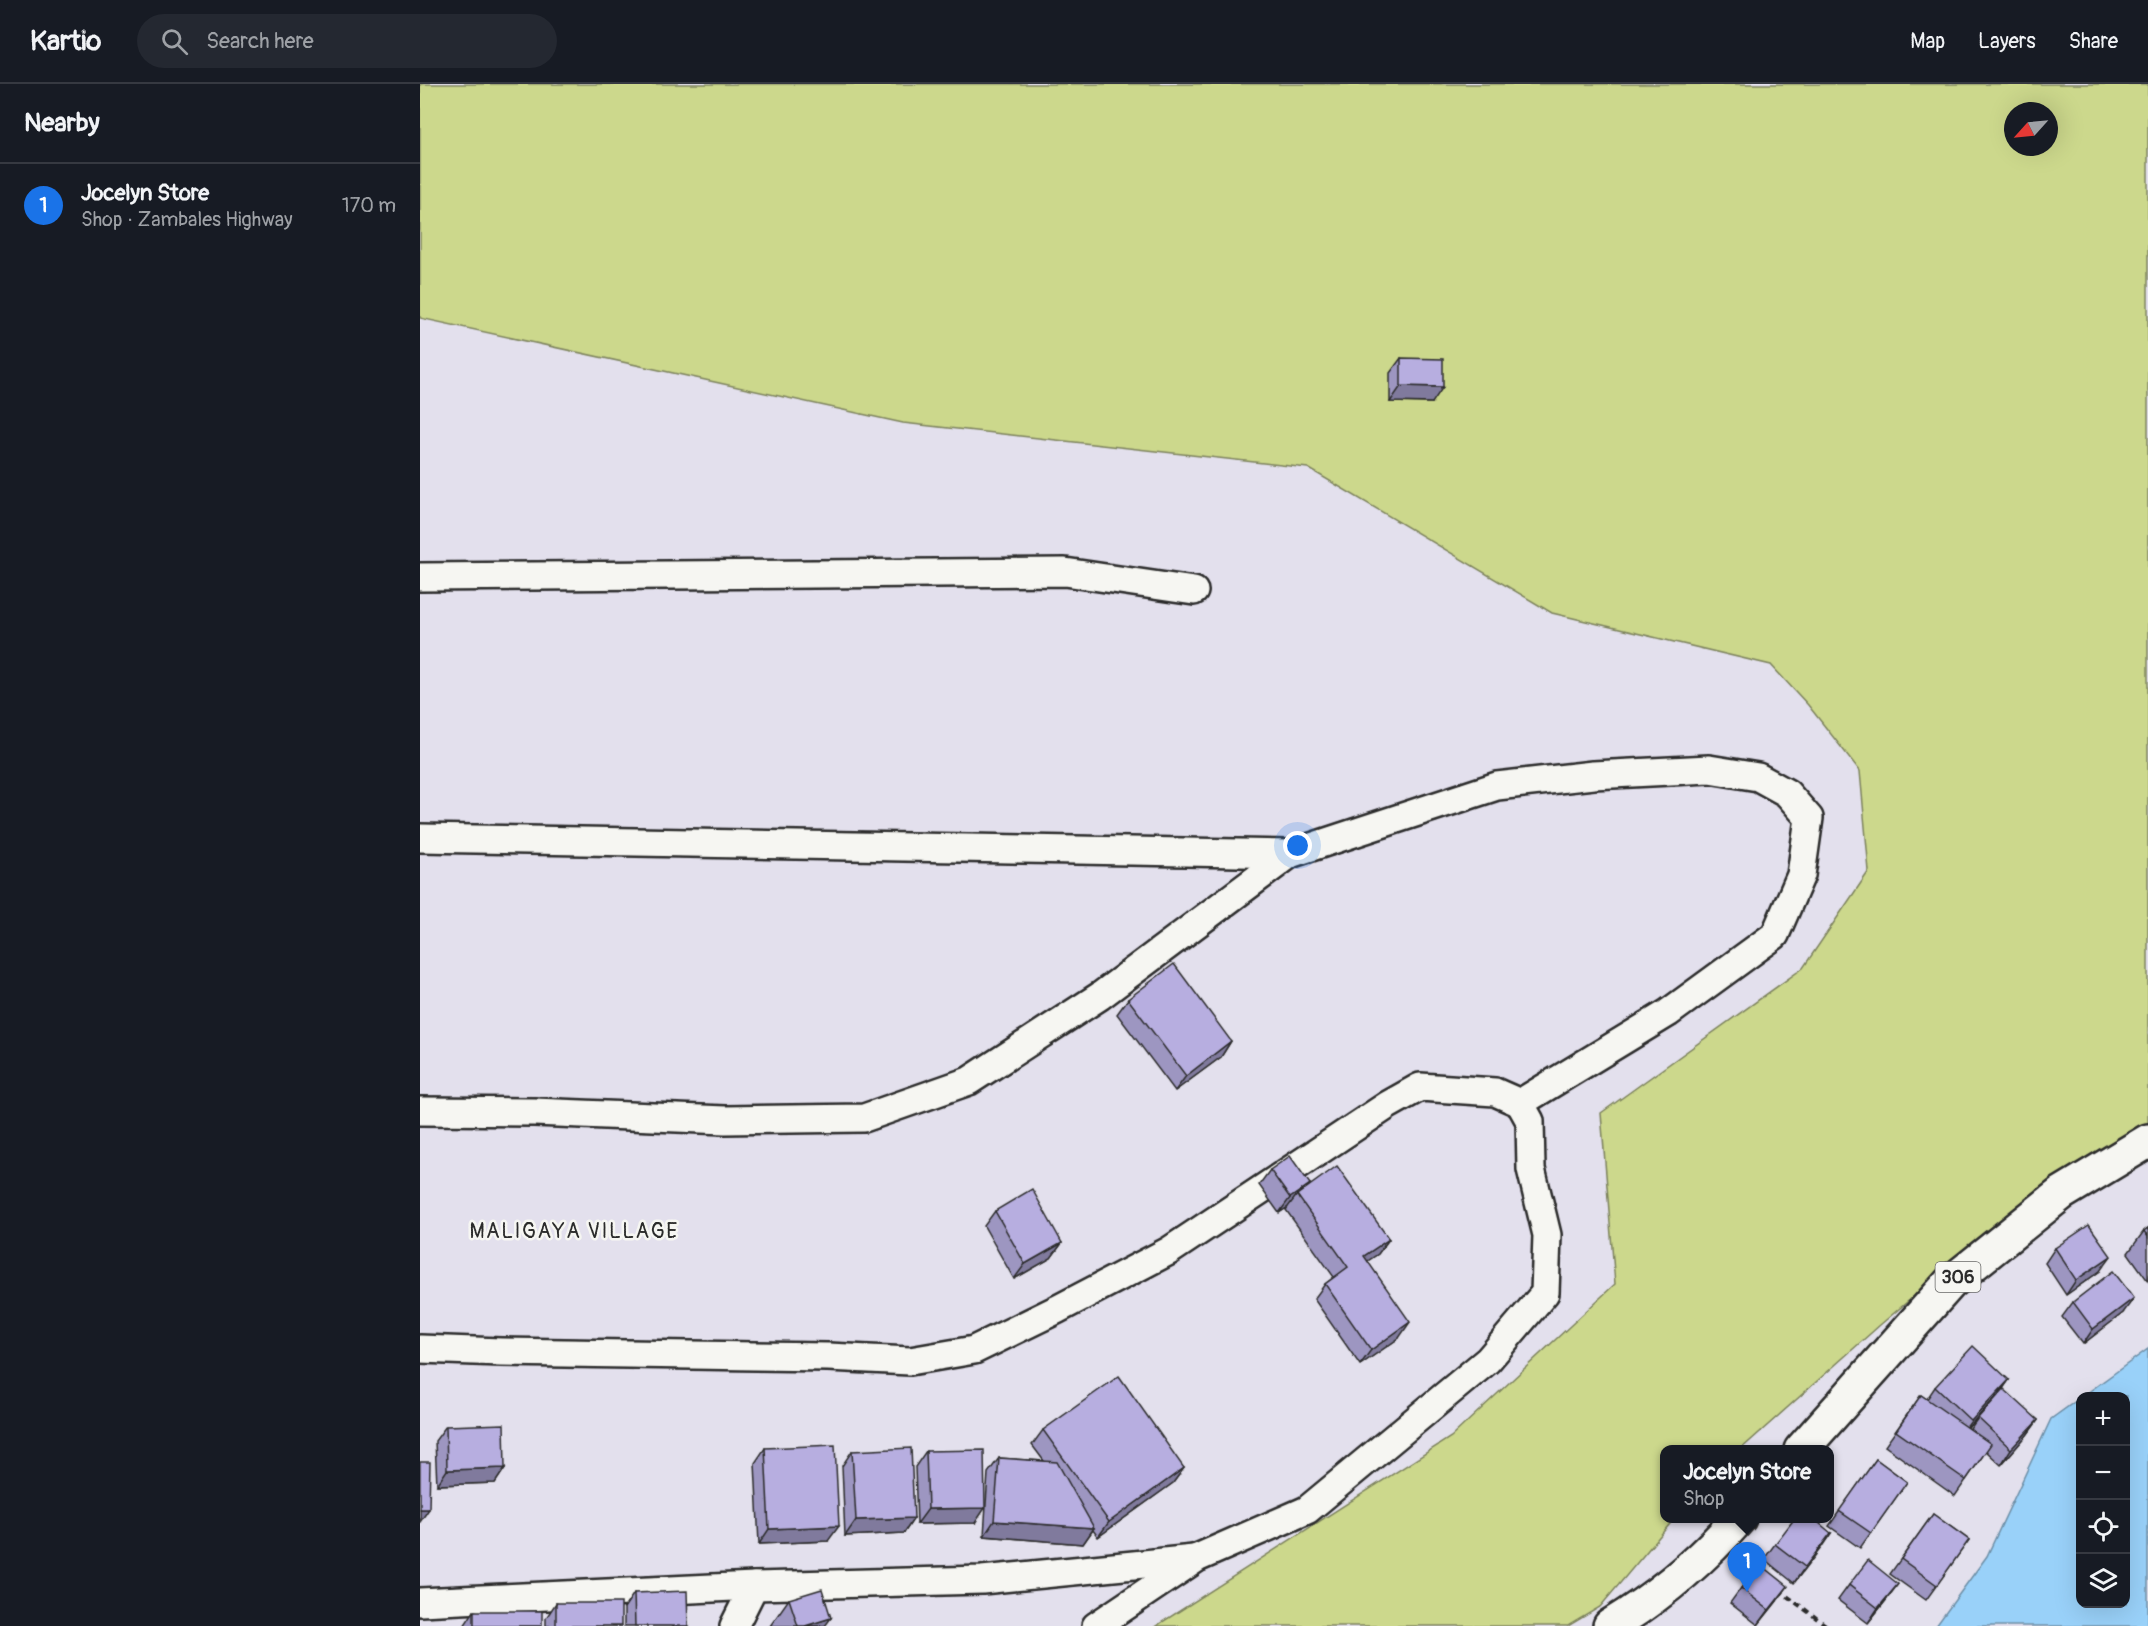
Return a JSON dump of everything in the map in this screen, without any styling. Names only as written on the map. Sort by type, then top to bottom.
[{"type":"main road","name":"306","points":[[1805,1445],[1950,1283],[2062,1193],[2148,1141]]},
{"type":"main road","points":[[1610,1626],[1640,1608],[1716,1544],[1735,1523]]},
{"type":"street","points":[[420,578],[1065,572],[1194,591]]},
{"type":"street","points":[[420,1111],[534,1112],[725,1120],[864,1118],[969,1081],[1100,996],[1290,854],[1497,786],[1593,775],[1709,769],[1758,777],[1787,793],[1809,818],[1801,875],[1775,935],[1668,1013],[1520,1103]]},
{"type":"street","points":[[420,838],[1290,854]]},
{"type":"street","points":[[420,1349],[828,1357],[910,1361],[974,1350],[1058,1310],[1169,1251],[1388,1105],[1420,1087],[1495,1092],[1520,1103],[1530,1121],[1531,1169],[1547,1234],[1545,1293],[1488,1360],[1307,1510],[1197,1558],[1096,1626]]},
{"type":"street","points":[[420,1602],[754,1586],[982,1580],[1197,1558]]},
{"type":"street","points":[[734,1626],[754,1586]]},
{"type":"path","points":[[1716,1544],[1762,1578]]},
{"type":"path","points":[[1772,1585],[1827,1626]]},
{"type":"green space","points":[[420,84],[2148,84],[2148,1127],[1972,1247],[1880,1325],[1745,1445],[1660,1445],[1660,1523],[1671,1523],[1600,1607],[1568,1626],[1156,1626],[1451,1437],[1615,1284],[1601,1113],[1803,968],[1869,871],[1860,771],[1808,705],[1771,665],[1552,613],[1308,468],[903,423],[420,318]]},
{"type":"water","points":[[2148,1349],[2148,1626],[1936,1626],[1987,1556],[2051,1419],[2076,1401],[2076,1608],[2130,1608],[2130,1392],[2089,1392]]},
{"type":"building","points":[[1401,358],[1443,359],[1443,387],[1401,386]]},
{"type":"building","points":[[1174,964],[1231,1041],[1186,1076],[1128,999]]},
{"type":"building","points":[[1290,1156],[1310,1184],[1290,1198],[1270,1170]]},
{"type":"building","points":[[1337,1166],[1389,1239],[1364,1256],[1410,1322],[1371,1350],[1325,1284],[1348,1267],[1297,1195]]},
{"type":"building","points":[[1032,1189],[1062,1243],[1025,1264],[995,1211]]},
{"type":"building","points":[[2089,1225],[2111,1256],[2076,1280],[2055,1248]]},
{"type":"building","points":[[2113,1271],[2134,1298],[2093,1329],[2073,1302]]},
{"type":"building","points":[[1973,1346],[2009,1380],[1971,1421],[1935,1387]]},
{"type":"building","points":[[1119,1376],[1184,1468],[1109,1522],[1043,1430]]},
{"type":"building","points":[[2004,1389],[2038,1420],[2011,1449],[1978,1418]]},
{"type":"building","points":[[1921,1395],[1991,1444],[1966,1480],[1896,1431]]},
{"type":"building","points":[[504,1424],[505,1468],[447,1470],[446,1426]]},
{"type":"building","points":[[835,1445],[839,1526],[769,1529],[765,1448]]},
{"type":"building","points":[[911,1448],[914,1518],[856,1520],[852,1451]]},
{"type":"building","points":[[984,1450],[985,1508],[928,1509],[926,1451]]},
{"type":"building","points":[[999,1458],[1057,1462],[1094,1528],[994,1521]]},
{"type":"building","points":[[1876,1459],[1907,1482],[1871,1533],[1839,1511]]},
{"type":"building","points":[[420,1462],[430,1462],[429,1509],[420,1509]]},
{"type":"building","points":[[1933,1514],[1969,1540],[1937,1585],[1901,1559]]},
{"type":"building","points":[[1791,1523],[1819,1523],[1831,1533],[1805,1567],[1775,1544]]},
{"type":"building","points":[[1868,1560],[1898,1584],[1878,1608],[1849,1585]]},
{"type":"building","points":[[1759,1563],[1788,1586],[1769,1610],[1741,1588]]},
{"type":"building","points":[[822,1589],[831,1618],[798,1626],[789,1599]]},
{"type":"building","points":[[687,1591],[688,1626],[635,1626],[634,1593]]},
{"type":"building","points":[[556,1603],[621,1603],[621,1626],[556,1626]]},
{"type":"building","points":[[474,1611],[542,1611],[542,1626],[474,1626]]},
{"type":"place","name":"Jocelyn Store","points":[[1747,1592]]},
{"type":"district","name":"MALIGAYA VILLAGE","points":[[574,1231]]}]
